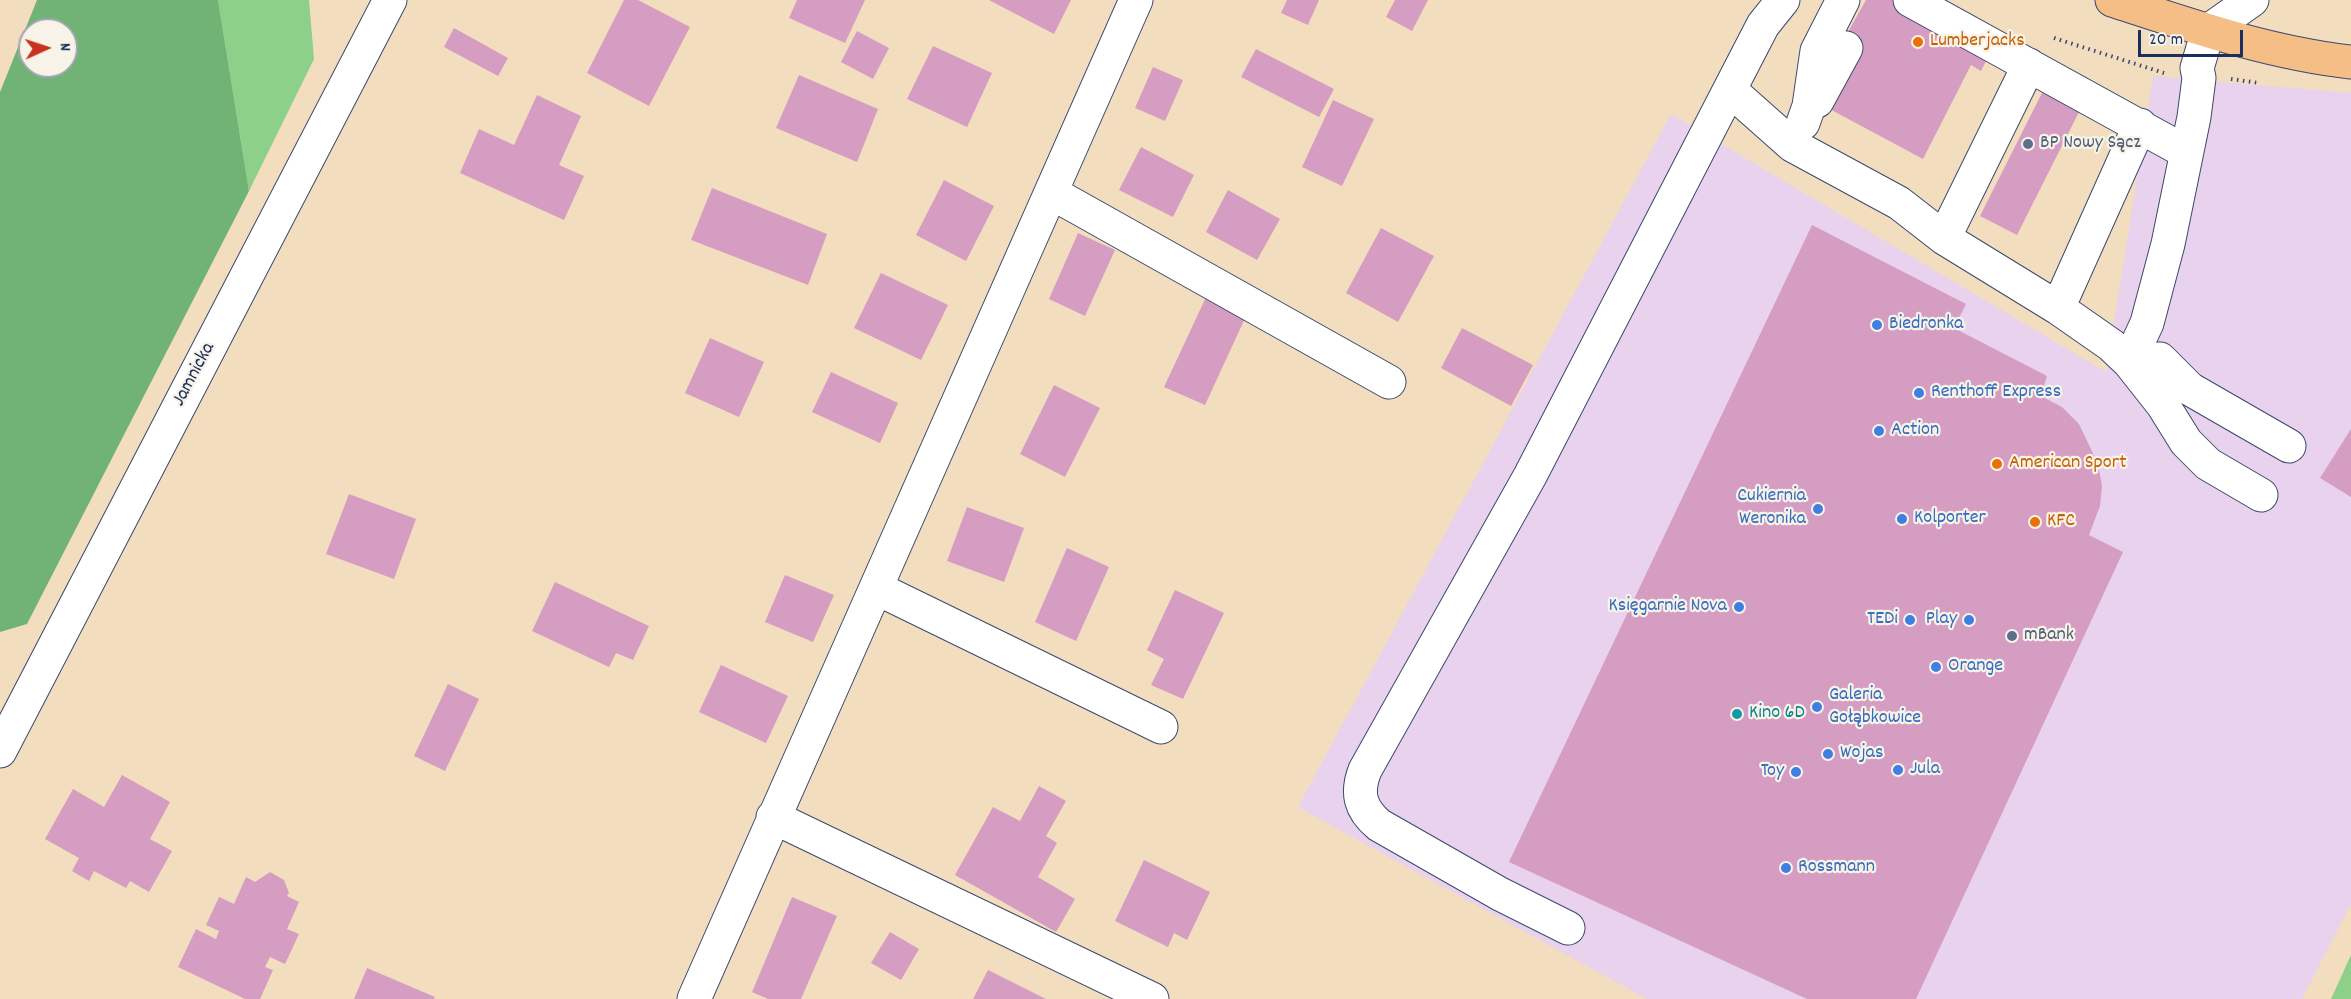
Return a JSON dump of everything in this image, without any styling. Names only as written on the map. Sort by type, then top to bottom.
[{"type":"main road","points":[[2112,0],[2208,31],[2273,47],[2351,62]]},
{"type":"street","name":"Jamnicka","points":[[0,750],[390,0]]},
{"type":"street","points":[[694,999],[1136,0]]},
{"type":"street","points":[[1568,928],[1500,894],[1379,825],[1363,809],[1360,783],[1365,770],[1530,476],[1730,90],[1766,13],[1783,0]]},
{"type":"street","points":[[1798,134],[1809,106],[1817,51],[1843,0]]},
{"type":"street","points":[[1910,0],[2186,152]]},
{"type":"street","points":[[2130,362],[2147,323],[2162,267],[2194,117],[2199,78],[2197,68],[2208,31],[2252,0]]},
{"type":"street","points":[[1798,134],[1846,48]]},
{"type":"street","points":[[1944,238],[2029,65]]},
{"type":"street","points":[[1730,90],[1899,203],[1944,238],[2058,308],[2111,345],[2130,362],[2163,405],[2186,442],[2208,464],[2261,495]]},
{"type":"street","points":[[2058,308],[2140,125]]},
{"type":"street","points":[[1052,193],[1389,382]]},
{"type":"street","points":[[2130,362],[2160,359],[2190,389],[2289,446]]},
{"type":"street","points":[[876,588],[1161,727]]},
{"type":"street","points":[[773,817],[1152,999]]},
{"type":"path","points":[[2053,37],[2160,72],[2199,78],[2234,79]]},
{"type":"shaded area","points":[[2153,76],[2351,93],[2351,904],[2302,999],[1647,999],[1298,807],[1671,114],[2106,372]]},
{"type":"green space","points":[[37,0],[218,0],[249,191],[27,624],[0,632],[0,92],[18,47],[18,78],[78,78],[78,18],[30,18]]},
{"type":"green space","points":[[218,0],[309,0],[314,59],[249,191]]},
{"type":"green space","points":[[2351,955],[2351,999],[2331,999]]},
{"type":"building","points":[[624,0],[638,0],[690,27],[649,106],[587,73]]},
{"type":"building","points":[[797,0],[865,0],[845,43],[789,18]]},
{"type":"building","points":[[989,0],[1071,0],[1054,34]]},
{"type":"building","points":[[1287,0],[1319,0],[1308,25],[1281,13]]},
{"type":"building","points":[[1395,0],[1428,0],[1412,31],[1386,17]]},
{"type":"building","points":[[1866,0],[1892,0],[1990,53],[1981,71],[1971,65],[1923,159],[1824,106],[1832,107],[1863,49],[1844,39]]},
{"type":"building","points":[[454,28],[508,58],[498,76],[444,47]]},
{"type":"building","points":[[857,31],[889,48],[873,79],[841,62]]},
{"type":"building","points":[[933,46],[992,73],[967,127],[907,99]]},
{"type":"building","points":[[1256,49],[1334,89],[1319,117],[1241,77]]},
{"type":"building","points":[[1153,67],[1183,80],[1165,121],[1135,108]]},
{"type":"building","points":[[799,75],[878,109],[857,162],[776,128]]},
{"type":"building","points":[[2047,83],[2084,102],[2017,235],[1980,216]]},
{"type":"building","points":[[537,95],[581,116],[559,165],[584,176],[564,220],[460,173],[479,129],[514,145]]},
{"type":"building","points":[[1333,100],[1374,119],[1342,186],[1302,167]]},
{"type":"building","points":[[1141,147],[1194,175],[1173,217],[1119,190]]},
{"type":"building","points":[[944,180],[994,206],[966,261],[916,235]]},
{"type":"building","points":[[712,188],[827,234],[808,285],[691,240]]},
{"type":"building","points":[[1228,190],[1280,219],[1257,260],[1206,232]]},
{"type":"building","name":"Galeria Gołąbkowice","points":[[1812,225],[1966,304],[1954,328],[2047,376],[2041,396],[2062,407],[2079,424],[2098,464],[2102,486],[2100,506],[2089,535],[2123,552],[1916,999],[1807,999],[1509,862]]},
{"type":"building","points":[[1381,228],[1434,256],[1398,322],[1346,293]]},
{"type":"building","points":[[1078,233],[1115,250],[1085,316],[1049,299]]},
{"type":"building","points":[[881,273],[948,305],[921,360],[854,328]]},
{"type":"building","points":[[1207,295],[1247,314],[1205,405],[1164,387]]},
{"type":"building","points":[[1462,328],[1533,365],[1511,406],[1441,368]]},
{"type":"building","points":[[710,338],[764,362],[739,417],[685,393]]},
{"type":"building","points":[[831,372],[898,403],[880,443],[812,412]]},
{"type":"building","points":[[1054,385],[1100,408],[1065,477],[1020,454]]},
{"type":"building","points":[[2351,429],[2351,497],[2320,478]]},
{"type":"building","points":[[349,494],[416,519],[394,579],[326,554]]},
{"type":"building","points":[[967,507],[1024,528],[1004,582],[947,561]]},
{"type":"building","points":[[1067,548],[1109,567],[1076,641],[1035,622]]},
{"type":"building","points":[[785,575],[834,595],[813,642],[765,622]]},
{"type":"building","points":[[555,582],[649,626],[633,660],[616,653],[609,667],[532,631]]},
{"type":"building","points":[[1175,590],[1224,613],[1183,699],[1151,685],[1164,659],[1147,650]]},
{"type":"building","points":[[721,665],[788,696],[766,743],[699,712]]},
{"type":"building","points":[[448,684],[479,699],[445,771],[414,756]]},
{"type":"building","points":[[122,775],[170,802],[150,839],[172,851],[149,892],[130,881],[126,888],[94,871],[89,881],[72,871],[79,858],[45,839],[73,789],[104,807]]},
{"type":"building","points":[[1039,786],[1066,801],[1046,836],[1057,843],[1038,877],[1075,899],[1056,932],[955,875],[993,807],[1020,821]]},
{"type":"building","points":[[1144,860],[1210,892],[1187,940],[1174,933],[1168,947],[1115,921]]},
{"type":"building","points":[[270,872],[284,880],[289,893],[287,896],[299,902],[287,929],[299,934],[285,964],[270,957],[265,967],[273,970],[260,999],[245,999],[178,967],[196,929],[216,939],[219,931],[206,925],[219,897],[234,904],[246,877],[255,882]]},
{"type":"building","points":[[792,897],[837,916],[801,999],[768,999],[752,992]]},
{"type":"building","points":[[890,932],[919,949],[901,980],[871,963]]},
{"type":"building","points":[[367,968],[435,997],[434,999],[354,999]]},
{"type":"building","points":[[988,970],[1046,999],[973,999]]},
{"type":"place","name":"Lumberjacks","points":[[1918,42]]},
{"type":"place","name":"BP Nowy Sącz","points":[[2028,144]]},
{"type":"place","name":"Biedronka","points":[[1877,325]]},
{"type":"place","name":"Renthoff Express","points":[[1919,393]]},
{"type":"place","name":"Action","points":[[1879,431]]},
{"type":"place","name":"American Sport","points":[[1997,464]]},
{"type":"place","name":"Cukiernia Weronika","points":[[1818,509]]},
{"type":"place","name":"Kolporter","points":[[1902,519]]},
{"type":"place","name":"KFC","points":[[2035,522]]},
{"type":"place","name":"Księgarnie Nova","points":[[1739,607]]},
{"type":"place","name":"TEDi","points":[[1910,620]]},
{"type":"place","name":"Play","points":[[1969,620]]},
{"type":"place","name":"mBank","points":[[2012,636]]},
{"type":"place","name":"Orange","points":[[1936,667]]},
{"type":"place","name":"Galeria Gołąbkowice","points":[[1817,707]]},
{"type":"place","name":"Kino 6D","points":[[1737,714]]},
{"type":"place","name":"Wojas","points":[[1828,754]]},
{"type":"place","name":"Jula","points":[[1898,770]]},
{"type":"place","name":"Toy","points":[[1796,772]]},
{"type":"place","name":"Rossmann","points":[[1786,868]]}]
